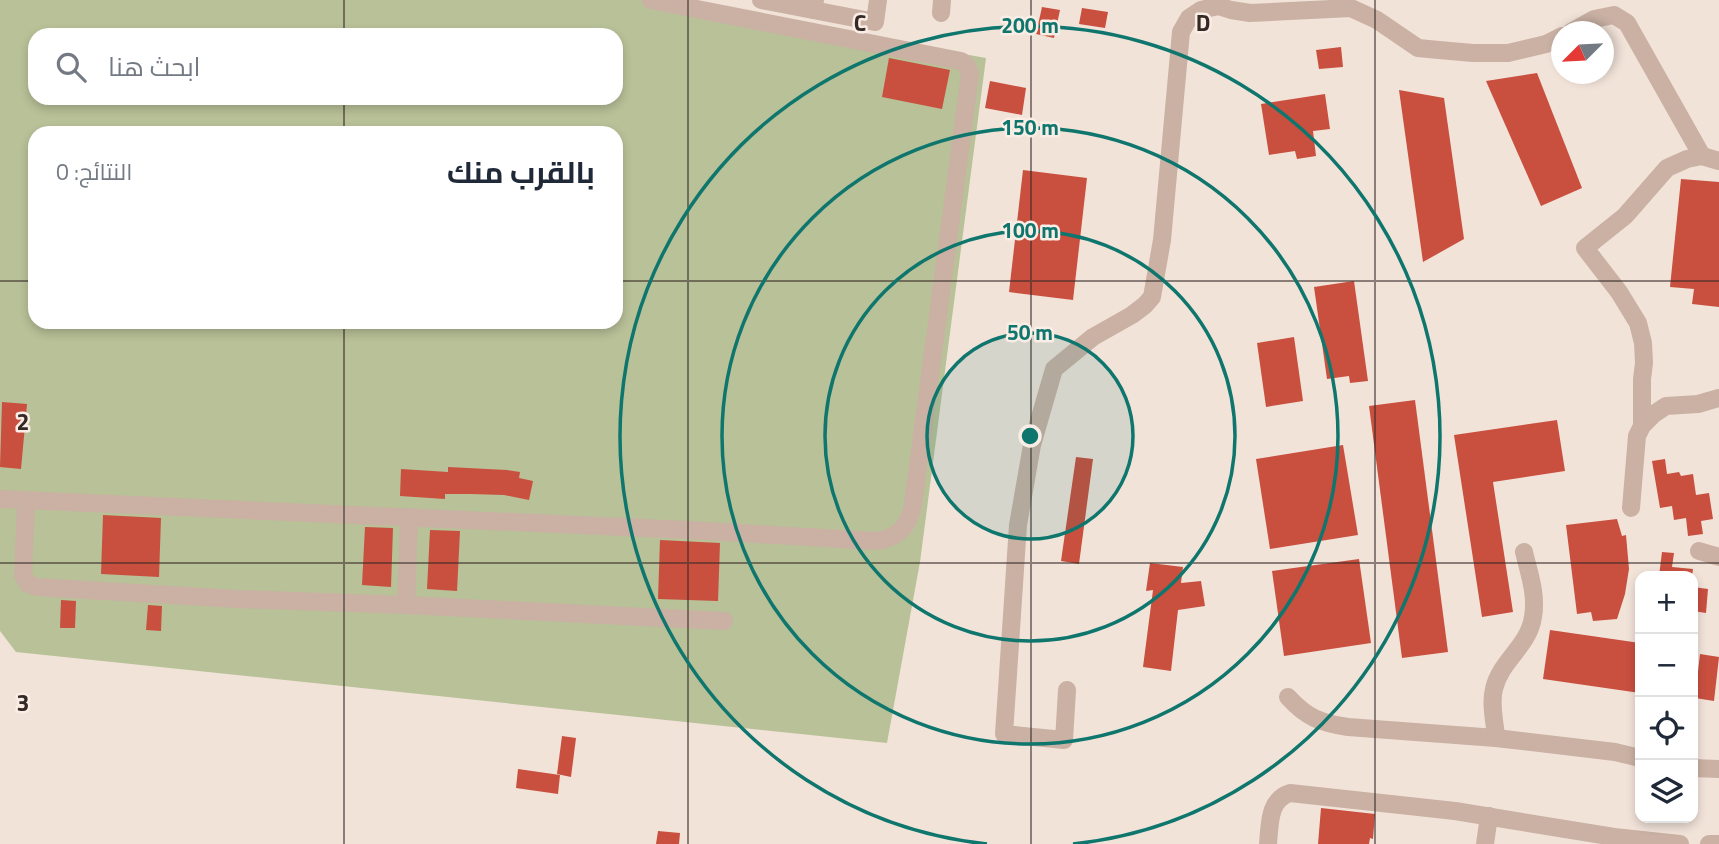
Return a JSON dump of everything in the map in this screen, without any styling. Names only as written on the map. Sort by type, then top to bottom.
[{"type":"street","points":[[0,499],[676,529],[875,541],[897,533],[911,517],[970,74],[967,66],[961,61],[652,0]]},
{"type":"street","points":[[761,0],[814,5],[875,22],[878,0]]},
{"type":"street","points":[[1067,690],[1064,740],[1004,734],[1018,525],[1032,445],[1054,369],[1093,337],[1132,316],[1152,297],[1162,240],[1181,32],[1189,18],[1201,10],[1218,6],[1250,13],[1351,8],[1377,20],[1418,48],[1508,53],[1551,42]]},
{"type":"street","points":[[1590,21],[1614,15],[1627,23],[1710,159]]},
{"type":"street","points":[[1642,426],[1644,363],[1638,323],[1619,292],[1585,248],[1625,216],[1667,168],[1687,159],[1710,159]]},
{"type":"street","points":[[1631,508],[1637,436],[1642,426],[1666,405],[1698,404],[1719,398]]},
{"type":"street","points":[[26,501],[23,575],[28,584],[34,586],[237,599],[723,621]]},
{"type":"street","points":[[406,605],[410,518]]},
{"type":"street","points":[[1496,738],[1492,699],[1495,684],[1499,674],[1526,639],[1533,619],[1534,595],[1524,551]]},
{"type":"street","points":[[1699,551],[1719,557]]},
{"type":"street","points":[[1288,697],[1299,709],[1324,723],[1496,738],[1635,757]]},
{"type":"street","points":[[1698,768],[1719,769]]},
{"type":"street","points":[[1268,844],[1273,807],[1280,797],[1290,793],[1489,816],[1615,837],[1680,844]]},
{"type":"street","points":[[1485,844],[1489,816]]},
{"type":"street","points":[[1709,844],[1719,844]]},
{"type":"green space","points":[[0,0],[662,0],[986,58],[920,562],[887,743],[16,652],[0,631]]},
{"type":"building","points":[[1042,7],[1060,10],[1054,38],[1036,34]]},
{"type":"building","points":[[1082,8],[1108,12],[1105,28],[1079,24]]},
{"type":"building","points":[[1341,47],[1343,67],[1319,69],[1316,50]]},
{"type":"building","points":[[889,58],[950,70],[942,109],[882,97]]},
{"type":"building","points":[[1537,73],[1582,188],[1541,206],[1486,81]]},
{"type":"building","points":[[990,81],[1026,88],[1022,115],[985,108]]},
{"type":"building","points":[[1399,90],[1444,98],[1464,239],[1423,262]]},
{"type":"building","points":[[1325,94],[1330,129],[1313,131],[1316,156],[1297,159],[1295,151],[1269,155],[1261,104]]},
{"type":"building","points":[[1023,170],[1087,178],[1073,300],[1009,292]]},
{"type":"building","points":[[1681,179],[1719,182],[1719,307],[1692,304],[1694,289],[1670,287]]},
{"type":"building","points":[[1354,281],[1368,381],[1350,383],[1349,376],[1327,379],[1314,287]]},
{"type":"building","points":[[1294,337],[1303,401],[1266,407],[1257,343]]},
{"type":"building","points":[[1415,400],[1448,652],[1402,658],[1369,406]]},
{"type":"building","points":[[2,402],[27,404],[21,469],[0,467]]},
{"type":"building","points":[[1557,420],[1565,471],[1493,482],[1513,612],[1482,617],[1454,435]]},
{"type":"building","points":[[1343,445],[1358,535],[1270,549],[1256,459]]},
{"type":"building","points":[[1076,457],[1093,459],[1079,564],[1061,561]]},
{"type":"building","points":[[1665,459],[1667,474],[1693,474],[1696,495],[1709,493],[1713,519],[1701,521],[1703,534],[1688,536],[1686,518],[1674,520],[1672,506],[1660,508],[1652,461]]},
{"type":"building","points":[[448,467],[520,472],[519,478],[533,481],[529,500],[504,495],[445,494],[445,499],[400,496],[401,469],[448,472]]},
{"type":"building","points":[[103,515],[161,518],[159,577],[101,574]]},
{"type":"building","points":[[1617,519],[1622,536],[1626,535],[1629,569],[1625,594],[1617,619],[1593,621],[1591,612],[1577,614],[1566,525]]},
{"type":"building","points":[[365,527],[393,528],[391,587],[362,585]]},
{"type":"building","points":[[430,530],[460,531],[457,591],[427,589]]},
{"type":"building","points":[[660,540],[720,543],[718,601],[658,599]]},
{"type":"building","points":[[1662,552],[1674,553],[1672,567],[1693,569],[1693,571],[1660,571]]},
{"type":"building","points":[[1359,559],[1371,643],[1284,656],[1272,571]]},
{"type":"building","points":[[1150,563],[1183,567],[1181,583],[1201,581],[1205,606],[1178,610],[1171,671],[1143,667],[1153,590],[1146,591]]},
{"type":"building","points":[[1698,588],[1708,589],[1706,613],[1698,612]]},
{"type":"building","points":[[61,600],[76,601],[75,628],[60,628]]},
{"type":"building","points":[[148,605],[162,606],[161,631],[146,630]]},
{"type":"building","points":[[1550,630],[1635,642],[1635,692],[1543,679]]},
{"type":"building","points":[[1700,654],[1719,657],[1714,701],[1698,698]]},
{"type":"building","points":[[562,736],[576,738],[571,777],[557,774]]},
{"type":"building","points":[[518,769],[560,775],[558,794],[516,788]]},
{"type":"building","points":[[1321,808],[1375,814],[1373,839],[1370,838],[1369,844],[1318,844]]},
{"type":"building","points":[[658,831],[680,833],[679,844],[656,844]]}]
